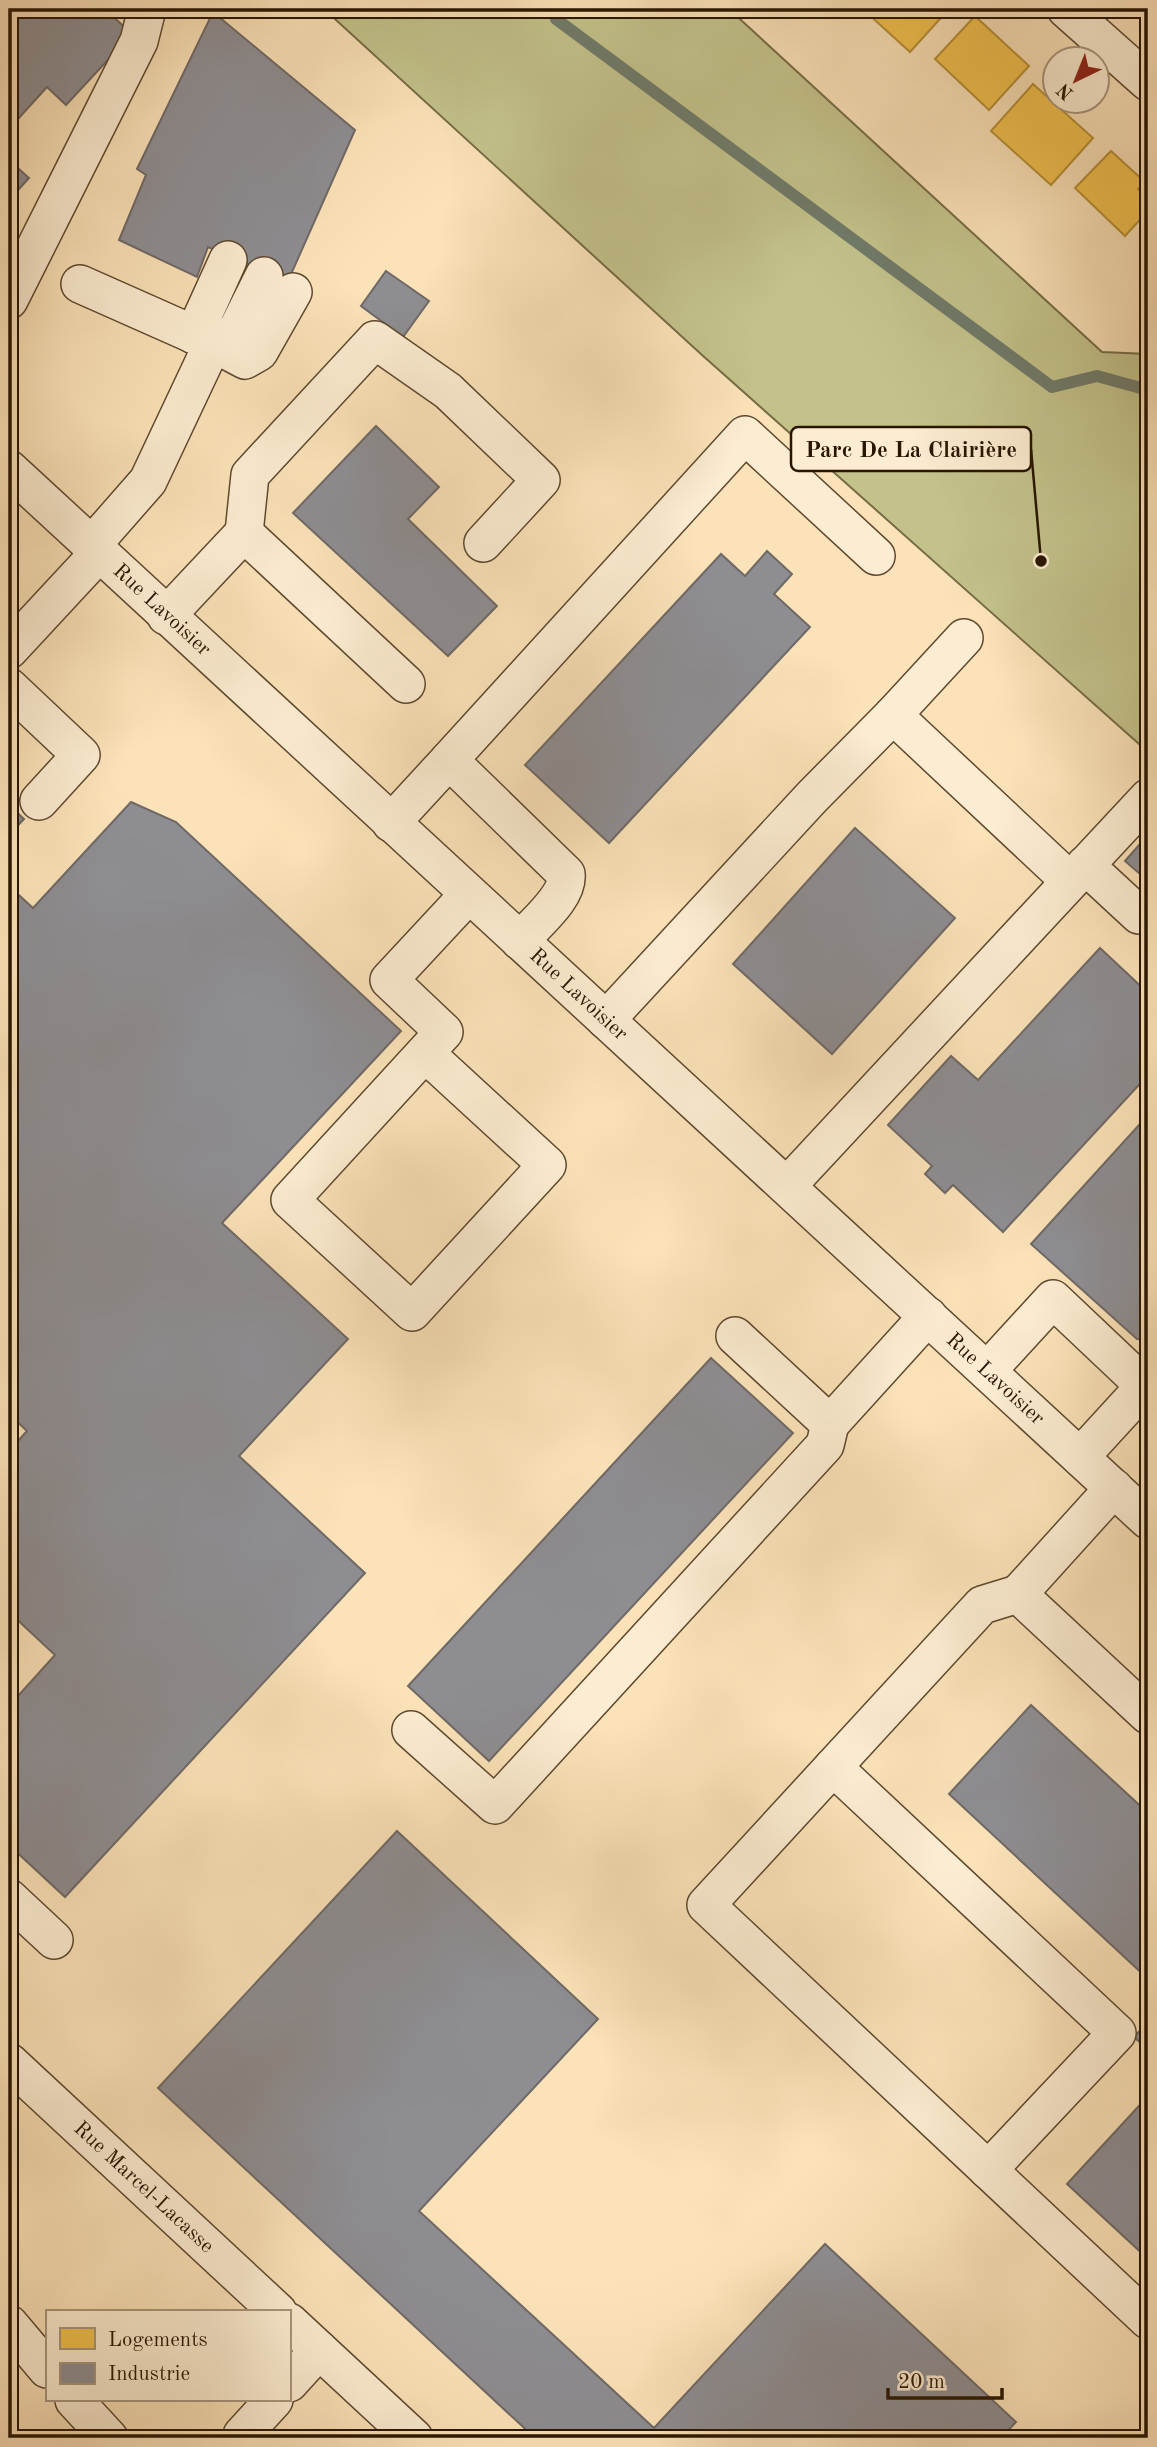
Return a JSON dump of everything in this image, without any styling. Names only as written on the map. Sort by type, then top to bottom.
[{"type":"street","points":[[9,300],[139,41],[147,9]]},
{"type":"street","points":[[1066,9],[1148,82]]},
{"type":"street","points":[[9,650],[95,550],[148,481],[203,339],[228,260]]},
{"type":"street","points":[[80,284],[203,339],[236,332],[278,284]]},
{"type":"street","points":[[166,616],[244,533],[250,475],[315,401],[375,340],[448,391],[541,480],[482,543]]},
{"type":"street","points":[[391,823],[745,435],[876,555]]},
{"type":"street","name":"Rue Lavoisier","points":[[9,469],[1080,1457],[1147,1515]]},
{"type":"street","points":[[244,533],[406,684]]},
{"type":"street","points":[[606,1020],[812,797],[964,638]]},
{"type":"street","points":[[9,687],[81,755],[39,801]]},
{"type":"street","points":[[893,715],[1077,873],[1139,915]]},
{"type":"street","points":[[449,760],[566,874],[567,882],[561,893],[520,941]]},
{"type":"street","points":[[787,1186],[1148,798]]},
{"type":"street","points":[[425,1053],[547,1165],[412,1312],[289,1200],[444,1032],[389,980],[468,894]]},
{"type":"street","points":[[988,1371],[1053,1299],[1147,1386],[1080,1457]]},
{"type":"street","points":[[411,1730],[495,1805],[825,1445],[830,1424],[928,1316]]},
{"type":"street","points":[[735,1336],[830,1424]]},
{"type":"street","points":[[1114,1488],[1018,1594],[982,1605],[706,1905],[1148,2320]]},
{"type":"street","points":[[1018,1594],[1148,1715]]},
{"type":"street","points":[[833,1767],[1117,2032],[988,2170]]},
{"type":"street","points":[[9,1898],[54,1940]]},
{"type":"street","name":"Rue Marcel-Lacasse","points":[[9,2062],[276,2310]]},
{"type":"street","points":[[290,2323],[414,2438]]},
{"type":"street","points":[[290,2383],[319,2350]]},
{"type":"street","points":[[76,2402],[109,2438]]},
{"type":"street","points":[[242,2437],[272,2402]]},
{"type":"shaded area","points":[[324,9],[729,9],[1102,352],[1148,354],[1148,752],[702,355]]},
{"type":"building: Logements","points":[[869,9],[949,9],[910,52],[866,12]]},
{"type":"building: Logements","points":[[975,16],[1029,66],[989,110],[935,59]]},
{"type":"building: Logements","points":[[1033,84],[1042,92],[1042,116],[1069,116],[1093,138],[1051,185],[991,131]]},
{"type":"building: Logements","points":[[1111,151],[1145,182],[1138,189],[1148,199],[1148,211],[1125,236],[1075,188]]},
{"type":"building: Industrie","points":[[9,9],[105,9],[132,34],[66,105],[47,87],[9,129]]},
{"type":"building: Industrie","points":[[213,12],[355,130],[288,281],[208,247],[197,277],[119,240],[146,175],[137,169]]},
{"type":"building: Industrie","points":[[9,160],[29,178],[9,200]]},
{"type":"building: Industrie","points":[[386,271],[429,301],[403,337],[361,306]]},
{"type":"building: Industrie","points":[[376,426],[439,487],[408,519],[497,606],[448,656],[293,513]]},
{"type":"building: Industrie","points":[[767,551],[792,574],[774,594],[810,627],[609,843],[525,765],[721,554],[745,576]]},
{"type":"building: Industrie","points":[[131,802],[176,822],[401,1031],[222,1223],[348,1339],[239,1456],[365,1573],[65,1897],[9,1845],[9,1706],[55,1655],[9,1612],[9,1451],[27,1431],[9,1414],[9,886],[33,908]]},
{"type":"building: Industrie","points":[[9,805],[24,819],[9,835]]},
{"type":"building: Industrie","points":[[855,828],[955,918],[832,1054],[733,964]]},
{"type":"building: Industrie","points":[[1148,835],[1148,881],[1125,861]]},
{"type":"building: Industrie","points":[[1100,948],[1148,993],[1148,1075],[1003,1232],[953,1185],[945,1193],[925,1174],[932,1166],[888,1125],[951,1056],[978,1080]]},
{"type":"building: Industrie","points":[[1148,1115],[1148,1339],[1137,1339],[1031,1244]]},
{"type":"building: Industrie","points":[[711,1358],[793,1433],[489,1761],[408,1686]]},
{"type":"building: Industrie","points":[[1031,1705],[1148,1813],[1148,1979],[949,1794]]},
{"type":"building: Industrie","points":[[397,1831],[598,2019],[419,2211],[654,2428],[825,2244],[1016,2422],[1001,2438],[535,2438],[158,2088]]},
{"type":"building: Industrie","points":[[1148,2022],[1148,2050],[1134,2037]]},
{"type":"building: Industrie","points":[[1148,2096],[1148,2259],[1067,2184]]},
{"type":"waterway","points":[[557,9],[556,19],[1052,387],[1097,376],[1148,390]]},
{"type":"place","name":"Parc De La Clairière","points":[[1041,561]]}]
